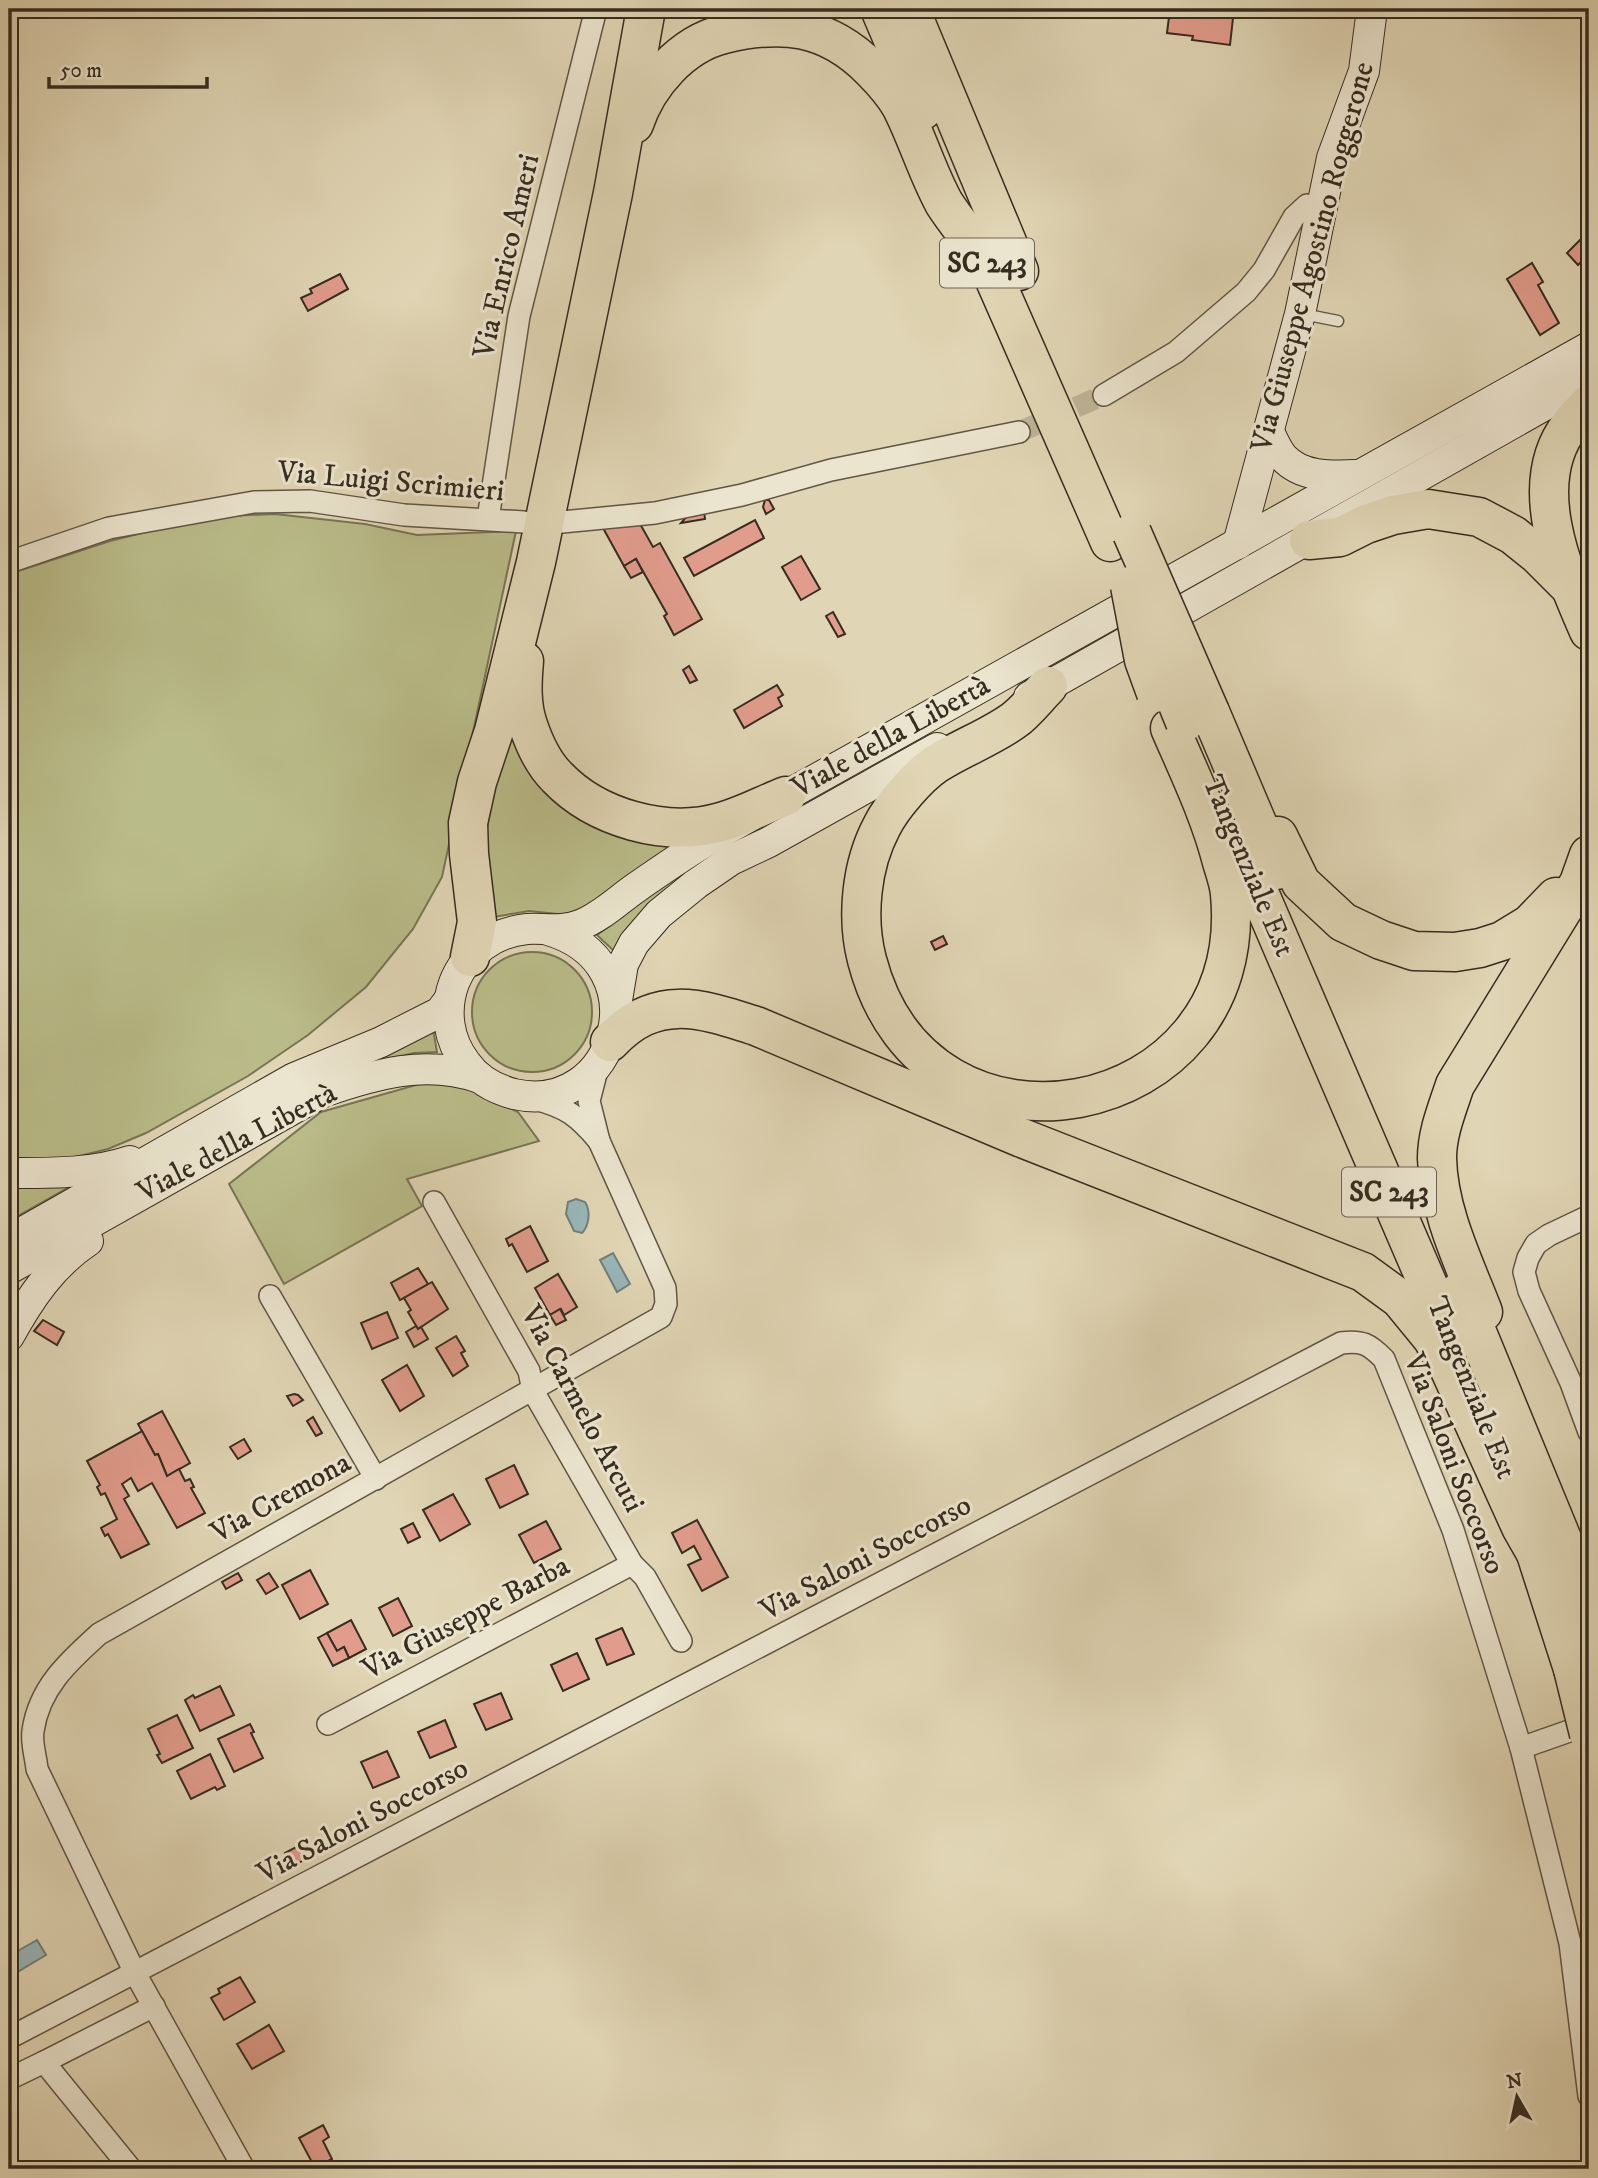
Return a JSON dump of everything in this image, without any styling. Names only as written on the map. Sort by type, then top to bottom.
[{"type":"highway","points":[[470,957],[475,934],[476,905],[468,823],[536,562],[613,193],[646,9]]},
{"type":"highway","name":"SC 243","points":[[880,9],[997,254],[1141,581]]},
{"type":"highway","name":"SC 243","points":[[910,9],[997,254]]},
{"type":"highway","points":[[940,9],[942,38],[949,65],[997,186],[997,254]]},
{"type":"highway","points":[[613,193],[639,109],[671,64],[717,36],[768,27],[806,30],[831,38],[852,50],[886,85],[900,105],[944,203],[997,254]]},
{"type":"highway","points":[[1588,625],[1580,584],[1549,516],[1549,484],[1557,450],[1569,426],[1589,404]]},
{"type":"highway","points":[[1309,540],[1340,537],[1393,515],[1428,509],[1479,517],[1513,535],[1580,584]]},
{"type":"highway","points":[[536,562],[522,693],[527,724],[539,752],[556,777],[586,800],[615,816],[649,824],[685,826],[720,822],[786,796]]},
{"type":"highway","points":[[1048,686],[1015,720],[934,765],[909,789],[882,826],[867,866],[862,904],[862,941],[871,977],[886,1013],[909,1043],[938,1071],[975,1091],[1008,1100],[1058,1100],[1095,1095],[1138,1079],[1172,1054],[1197,1026],[1225,974],[1232,934],[1230,891],[1211,825],[1197,717],[1192,637],[1141,581]]},
{"type":"highway","points":[[1141,581],[1144,660],[1197,717],[1286,854],[1301,883],[1343,922],[1381,940],[1415,951],[1455,952],[1480,948],[1502,941],[1530,924],[1556,897],[1579,865],[1589,845]]},
{"type":"highway","name":"Tangenziale Est","points":[[1197,717],[1516,1424],[1569,1556],[1589,1625]]},
{"type":"highway","name":"Tangenziale Est","points":[[1197,717],[1482,1409],[1538,1555],[1573,1669],[1589,1734]]},
{"type":"highway","points":[[1516,1424],[1507,1377],[1447,1214],[1437,1157],[1442,1120],[1455,1085],[1579,884],[1589,855]]},
{"type":"highway","points":[[608,1038],[642,1016],[666,1011],[690,1009],[734,1019],[1022,1138],[1363,1272],[1400,1299],[1432,1338],[1449,1368],[1521,1527],[1538,1555]]},
{"type":"main road","name":"Via Giuseppe Agostino Roggerone","points":[[1238,544],[1300,314],[1332,158],[1364,71],[1372,9]]},
{"type":"main road","name":"Viale della Libertà","points":[[1589,348],[786,796],[680,858],[600,915],[578,926],[548,930],[528,929],[509,932],[492,939],[470,957],[454,982],[448,1015],[454,1043],[469,1068],[480,1078],[505,1092],[522,1096],[549,1094],[576,1083],[608,1038],[623,964],[634,943],[659,914],[696,884],[731,860],[769,842],[1309,540],[1589,380]]},
{"type":"main road","points":[[1269,432],[1283,457],[1303,470],[1327,476],[1362,475]]},
{"type":"main road","points":[[1238,544],[1252,571]]},
{"type":"main road","name":"Viale della Libertà","points":[[548,930],[582,945],[599,962],[611,984],[608,1038]]},
{"type":"main road","name":"Viale della Libertà","points":[[9,1240],[294,1078],[415,1026],[440,1012],[449,1000]]},
{"type":"main road","name":"Viale della Libertà","points":[[9,1269],[323,1092],[385,1073],[427,1068],[445,1068],[480,1078]]},
{"type":"main road","points":[[9,1336],[29,1300],[51,1271],[80,1246],[273,1120]]},
{"type":"main road","points":[[9,1173],[72,1172],[116,1166],[156,1152],[195,1133]]},
{"type":"street","name":"Via Enrico Ameri","points":[[488,519],[519,316],[596,9]]},
{"type":"street","points":[[1104,395],[1176,352],[1246,292],[1264,270],[1294,217],[1307,205],[1320,208]]},
{"type":"street","points":[[562,522],[655,513],[742,495],[831,470],[1019,432]]},
{"type":"street","name":"Via Luigi Scrimieri","points":[[9,562],[109,528],[254,502],[310,500],[404,515],[524,523]]},
{"type":"street","name":"Via Cremona","points":[[244,2169],[135,1973],[37,1769],[33,1733],[42,1698],[60,1670],[99,1634],[661,1317],[666,1304],[665,1288],[599,1141],[589,1101],[608,1038]]},
{"type":"street","name":"Via Cremona","points":[[522,1096],[564,1108],[580,1118],[599,1141]]},
{"type":"street","name":"Via Carmelo Arcuti","points":[[434,1202],[529,1371],[533,1391],[632,1564],[645,1577],[681,1641]]},
{"type":"street","points":[[1589,1216],[1536,1244],[1524,1272],[1529,1291],[1571,1383],[1589,1432]]},
{"type":"street","points":[[270,1296],[376,1479]]},
{"type":"street","name":"Via Saloni Soccorso","points":[[9,2039],[1341,1343],[1354,1341],[1371,1346],[1384,1359],[1453,1530],[1521,1748],[1570,1943],[1589,2096]]},
{"type":"street","name":"Via Giuseppe Barba","points":[[328,1724],[632,1564]]},
{"type":"street","points":[[1521,1748],[1589,1724]]},
{"type":"street","points":[[9,2079],[154,2006]]},
{"type":"street","points":[[44,2062],[131,2169]]},
{"type":"lane","points":[[1300,314],[1338,321]]},
{"type":"green space","points":[[275,514],[365,524],[417,535],[516,531],[442,877],[413,929],[366,987],[308,1035],[248,1076],[146,1133],[108,1149],[63,1160],[9,1158],[9,574],[110,541],[206,517]]},
{"type":"green space","points":[[508,704],[532,763],[696,836],[578,916],[529,911],[488,918],[482,858]]},
{"type":"green space","points":[[737,842],[616,953],[597,935],[659,888]]},
{"type":"green space","points":[[532,952],[555,957],[574,970],[587,989],[592,1012],[587,1035],[574,1054],[555,1067],[532,1072],[509,1067],[490,1054],[477,1035],[472,1012],[477,989],[490,970],[509,957]]},
{"type":"green space","points":[[433,1029],[437,1052],[414,1053],[365,1064]]},
{"type":"green space","points":[[444,1077],[518,1112],[539,1141],[407,1179],[422,1206],[284,1284],[229,1184],[321,1112]]},
{"type":"green space","points":[[85,1178],[9,1221],[9,1184]]},
{"type":"water","points":[[576,1199],[585,1202],[589,1214],[582,1233],[574,1231],[566,1214],[568,1202]]},
{"type":"water","points":[[613,1253],[630,1284],[617,1292],[600,1260]]},
{"type":"water","points":[[37,1940],[46,1955],[14,1974],[9,1971],[9,1956]]},
{"type":"building","points":[[1170,9],[1234,9],[1230,45],[1192,40],[1193,36],[1167,33]]},
{"type":"building","points":[[1589,231],[1589,254],[1578,265],[1567,253]]},
{"type":"building","points":[[1532,263],[1543,282],[1538,285],[1559,323],[1540,335],[1507,279]]},
{"type":"building","points":[[340,274],[348,289],[308,311],[301,298],[312,293],[310,289]]},
{"type":"building","points":[[765,500],[769,500],[774,509],[766,514],[763,507]]},
{"type":"building","points":[[704,511],[705,519],[681,523],[688,515]]},
{"type":"building","points":[[755,520],[764,538],[694,576],[684,558]]},
{"type":"building","points":[[639,522],[653,547],[660,543],[702,619],[674,635],[664,616],[667,614],[636,559],[624,566],[603,528]]},
{"type":"building","points":[[801,556],[820,589],[801,600],[782,567]]},
{"type":"building","points":[[636,559],[643,572],[631,578],[624,566]]},
{"type":"building","points":[[833,612],[845,634],[838,637],[826,616]]},
{"type":"building","points":[[689,666],[697,680],[690,683],[683,670]]},
{"type":"building","points":[[777,685],[783,695],[778,698],[782,706],[744,728],[734,710]]},
{"type":"building","points":[[943,936],[947,944],[935,950],[931,942]]},
{"type":"building","points":[[530,1226],[548,1261],[527,1272],[512,1244],[509,1246],[506,1239]]},
{"type":"building","points":[[418,1268],[428,1284],[400,1300],[391,1283]]},
{"type":"building","points":[[558,1274],[577,1307],[564,1315],[561,1309],[550,1315],[535,1288]]},
{"type":"building","points":[[432,1282],[448,1309],[418,1329],[408,1312],[411,1310],[404,1298]]},
{"type":"building","points":[[560,1309],[566,1320],[556,1325],[550,1315]]},
{"type":"building","points":[[387,1312],[398,1338],[372,1349],[361,1323]]},
{"type":"building","points":[[43,1320],[64,1332],[57,1345],[34,1331]]},
{"type":"building","points":[[416,1326],[418,1329],[421,1327],[428,1339],[414,1347],[406,1332]]},
{"type":"building","points":[[456,1336],[465,1351],[461,1353],[468,1366],[453,1376],[436,1348]]},
{"type":"building","points":[[407,1365],[424,1396],[400,1411],[382,1380]]},
{"type":"building","points":[[294,1394],[303,1400],[293,1406],[287,1396]]},
{"type":"building","points":[[162,1411],[190,1463],[167,1476],[158,1454],[155,1455],[138,1424]]},
{"type":"building","points":[[313,1417],[322,1433],[316,1436],[307,1421]]},
{"type":"building","points":[[142,1431],[155,1455],[158,1454],[167,1476],[179,1469],[185,1481],[190,1479],[194,1487],[191,1488],[205,1513],[177,1528],[152,1483],[138,1491],[131,1478],[122,1484],[129,1496],[124,1499],[149,1544],[121,1558],[108,1534],[105,1536],[101,1528],[117,1519],[105,1493],[101,1495],[97,1487],[100,1485],[87,1461]]},
{"type":"building","points":[[244,1439],[251,1451],[238,1459],[230,1447]]},
{"type":"building","points":[[514,1465],[528,1494],[500,1508],[486,1479]]},
{"type":"building","points":[[453,1494],[470,1524],[440,1541],[423,1510]]},
{"type":"building","points":[[697,1520],[728,1577],[702,1591],[688,1565],[701,1559],[694,1546],[682,1553],[672,1533]]},
{"type":"building","points":[[546,1521],[561,1549],[534,1563],[519,1535]]},
{"type":"building","points":[[413,1523],[420,1537],[408,1543],[401,1529]]},
{"type":"building","points":[[310,1570],[328,1604],[300,1619],[282,1585]]},
{"type":"building","points":[[238,1573],[242,1580],[226,1589],[222,1582]]},
{"type":"building","points":[[269,1573],[278,1587],[266,1594],[257,1580]]},
{"type":"building","points":[[398,1598],[412,1626],[393,1636],[379,1608]]},
{"type":"building","points":[[351,1620],[366,1649],[349,1658],[344,1647],[337,1651],[327,1633]]},
{"type":"building","points":[[622,1628],[634,1654],[607,1665],[596,1639]]},
{"type":"building","points":[[327,1633],[337,1651],[344,1647],[349,1658],[333,1666],[318,1638]]},
{"type":"building","points":[[577,1653],[589,1679],[563,1691],[551,1665]]},
{"type":"building","points":[[220,1686],[234,1715],[200,1731],[185,1700]]},
{"type":"building","points":[[501,1693],[512,1719],[486,1730],[474,1704]]},
{"type":"building","points":[[177,1715],[193,1748],[162,1763],[148,1729]]},
{"type":"building","points":[[445,1720],[456,1747],[430,1758],[418,1732]]},
{"type":"building","points":[[250,1724],[254,1732],[251,1733],[263,1758],[234,1772],[218,1739]]},
{"type":"building","points":[[387,1751],[399,1777],[373,1788],[361,1762]]},
{"type":"building","points":[[210,1754],[225,1786],[217,1790],[215,1787],[191,1799],[177,1771]]},
{"type":"building","points":[[300,1845],[307,1858],[292,1867],[285,1853]]},
{"type":"building","points":[[240,1977],[255,2002],[224,2020],[211,1998],[220,1993],[218,1989]]},
{"type":"building","points":[[269,2025],[284,2051],[252,2069],[237,2044]]},
{"type":"building","points":[[323,2125],[329,2137],[323,2141],[332,2159],[315,2168],[299,2138]]},
{"type":"tunnel","points":[[1019,432],[1104,395]]}]
